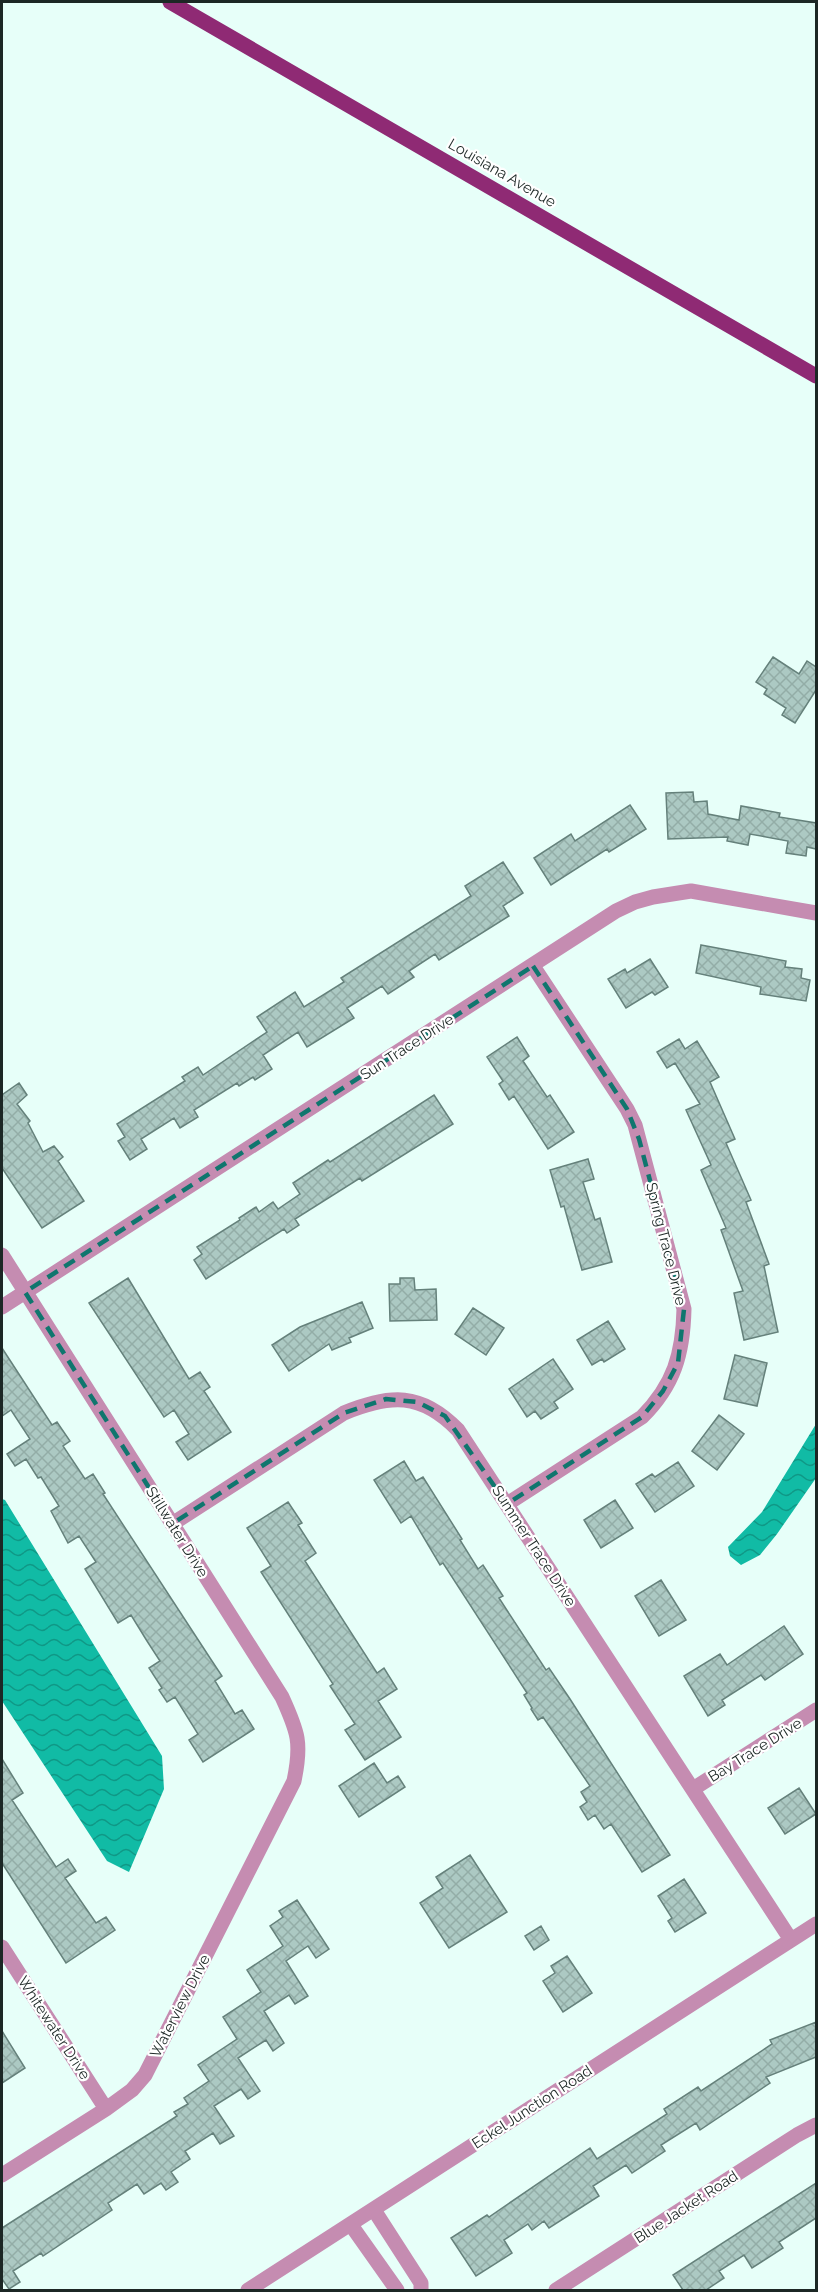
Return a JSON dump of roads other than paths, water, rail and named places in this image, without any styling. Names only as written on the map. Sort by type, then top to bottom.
[{"type":"main road","name":"Louisiana Avenue","points":[[170,2],[816,376]]},
{"type":"street","name":"Sun Trace Drive","points":[[2,1307],[616,911],[635,902],[691,891],[816,913]]},
{"type":"street","name":"Spring Trace Drive","points":[[507,1504],[642,1417],[654,1405],[678,1363],[683,1331],[684,1310],[635,1125],[627,1109],[533,966]]},
{"type":"street","name":"Stillwater Drive","points":[[2,1255],[282,1697],[297,1730],[299,1756],[294,1781]]},
{"type":"street","name":"Summer Trace Drive","points":[[172,1524],[344,1413],[369,1402],[386,1399],[417,1402],[445,1416],[458,1430],[507,1504],[791,1940]]},
{"type":"street","name":"Bay Trace Drive","points":[[693,1789],[816,1710]]},
{"type":"street","name":"Waterview Drive","points":[[2,2175],[106,2109],[132,2090],[144,2075],[294,1781]]},
{"type":"street","name":"Eckel Junction Road","points":[[248,2290],[816,1924]]},
{"type":"street","name":"Whitewater Drive","points":[[2,1947],[106,2109]]},
{"type":"street","name":"Blue Jacket Road","points":[[556,2290],[816,2125]]},
{"type":"street","points":[[374,2210],[421,2283],[421,2290]]},
{"type":"street","points":[[351,2225],[397,2290]]},
{"type":"water","points":[[816,1424],[816,1478],[760,1555],[741,1565],[730,1556],[728,1547],[762,1512]]},
{"type":"water","points":[[2,1499],[5,1500],[162,1756],[164,1789],[129,1872],[107,1861],[2,1701]]}]
